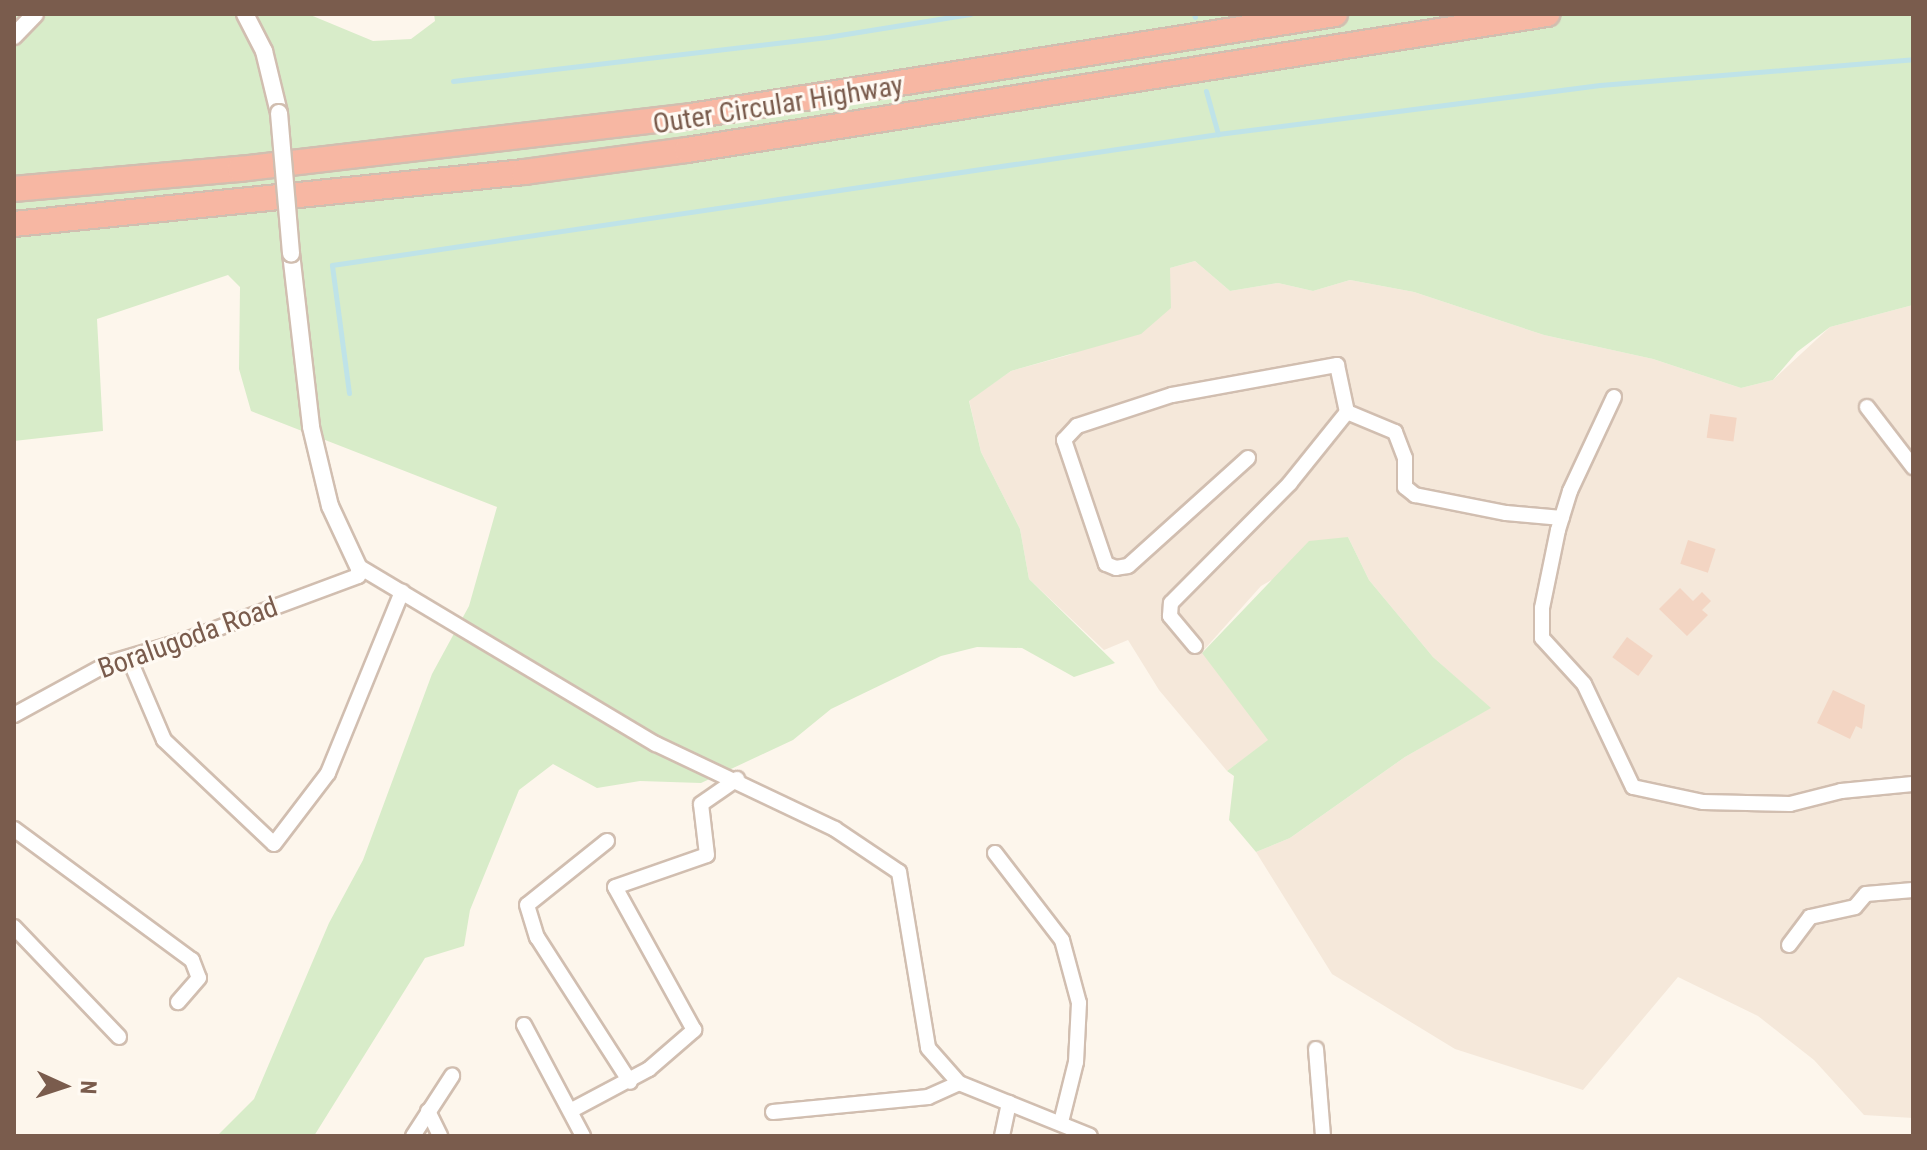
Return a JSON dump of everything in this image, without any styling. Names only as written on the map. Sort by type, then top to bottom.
[{"type":"highway","name":"Outer Circular Highway","points":[[14,189],[256,168],[691,116],[1335,14]]},
{"type":"highway","name":"Outer Circular Highway","points":[[14,224],[494,175],[687,150],[1547,14]]},
{"type":"street","points":[[14,36],[35,14]]},
{"type":"street","points":[[245,14],[264,51],[279,113],[311,427],[330,506],[358,566],[656,744],[737,779],[835,829],[899,872],[928,1048],[959,1083],[1090,1136]]},
{"type":"street","points":[[1248,458],[1128,566],[1116,568],[1106,564],[1064,440],[1077,426],[1172,395],[1326,364],[1337,365],[1347,412]]},
{"type":"street","points":[[1614,397],[1562,518],[1542,608],[1542,638],[1584,684],[1633,787],[1703,802],[1790,804],[1841,791],[1913,784]]},
{"type":"street","points":[[1867,407],[1913,467]]},
{"type":"street","points":[[1347,412],[1395,432],[1405,458],[1405,487],[1415,495],[1506,513],[1562,518]]},
{"type":"street","points":[[1195,646],[1170,616],[1171,603],[1290,483],[1347,412]]},
{"type":"street","name":"Boralugoda Road","points":[[14,715],[53,690],[129,658],[358,576],[358,566]]},
{"type":"street","points":[[129,658],[164,740],[274,844],[328,773],[402,592]]},
{"type":"street","points":[[572,1110],[630,1082],[694,1030],[615,887],[707,855],[701,804],[737,779]]},
{"type":"street","points":[[14,829],[192,960],[199,978],[178,1002]]},
{"type":"street","points":[[607,841],[527,905],[537,937],[630,1082]]},
{"type":"street","points":[[995,853],[1062,940],[1079,1003],[1076,1062],[1061,1122]]},
{"type":"street","points":[[1789,945],[1810,917],[1855,907],[1866,894],[1913,890]]},
{"type":"street","points":[[14,927],[119,1037]]},
{"type":"street","points":[[524,1025],[572,1110],[583,1136]]},
{"type":"street","points":[[1316,1049],[1323,1136]]},
{"type":"street","points":[[413,1136],[452,1076]]},
{"type":"street","points":[[773,1112],[928,1097],[959,1083]]},
{"type":"street","points":[[1002,1136],[1009,1103]]},
{"type":"street","points":[[428,1111],[440,1136]]},
{"type":"shaded area","points":[[1195,261],[1230,291],[1278,283],[1313,291],[1350,280],[1414,292],[1544,335],[1653,359],[1741,388],[1773,380],[1830,327],[1913,305],[1913,1118],[1864,1115],[1814,1060],[1758,1016],[1678,977],[1583,1090],[1455,1049],[1332,974],[1256,852],[1290,838],[1405,757],[1490,708],[1433,657],[1369,580],[1348,537],[1261,586],[1202,652],[1269,740],[1227,771],[1159,690],[1128,640],[1104,650],[1029,579],[1020,529],[981,452],[969,400],[1011,371],[1069,355],[1170,308],[1170,268]]},
{"type":"green space","points":[[14,14],[308,14],[373,41],[411,39],[435,21],[434,14],[1913,14],[1913,305],[1830,327],[1797,352],[1773,380],[1741,388],[1653,359],[1544,335],[1414,292],[1350,280],[1313,291],[1278,283],[1230,291],[1195,261],[1170,268],[1171,308],[1141,334],[1011,371],[969,401],[981,452],[1020,529],[1029,579],[1115,663],[1074,677],[1022,648],[977,647],[941,656],[831,709],[793,740],[701,783],[640,781],[597,788],[553,764],[519,790],[470,910],[464,946],[425,958],[314,1136],[217,1136],[254,1099],[329,923],[363,860],[432,674],[469,606],[497,507],[251,411],[239,369],[240,287],[228,275],[97,319],[103,431],[14,441]]},
{"type":"green space","points":[[1348,537],[1369,580],[1433,657],[1491,708],[1405,757],[1290,838],[1256,852],[1229,820],[1234,776],[1227,771],[1268,740],[1202,653],[1309,541]]},
{"type":"building","points":[[1710,414],[1737,418],[1733,442],[1707,438]]},
{"type":"building","points":[[1688,540],[1716,549],[1708,573],[1680,564]]},
{"type":"building","points":[[1680,588],[1693,601],[1702,592],[1711,601],[1702,610],[1708,615],[1687,636],[1659,609]]},
{"type":"building","points":[[1627,637],[1653,656],[1638,676],[1612,657]]},
{"type":"building","points":[[1833,690],[1865,705],[1862,729],[1856,726],[1850,739],[1817,723]]},
{"type":"waterway","points":[[453,81],[827,37],[970,14]]},
{"type":"waterway","points":[[349,393],[332,265],[1218,134],[1600,85],[1913,59]]},
{"type":"waterway","points":[[1206,91],[1218,134]]}]
